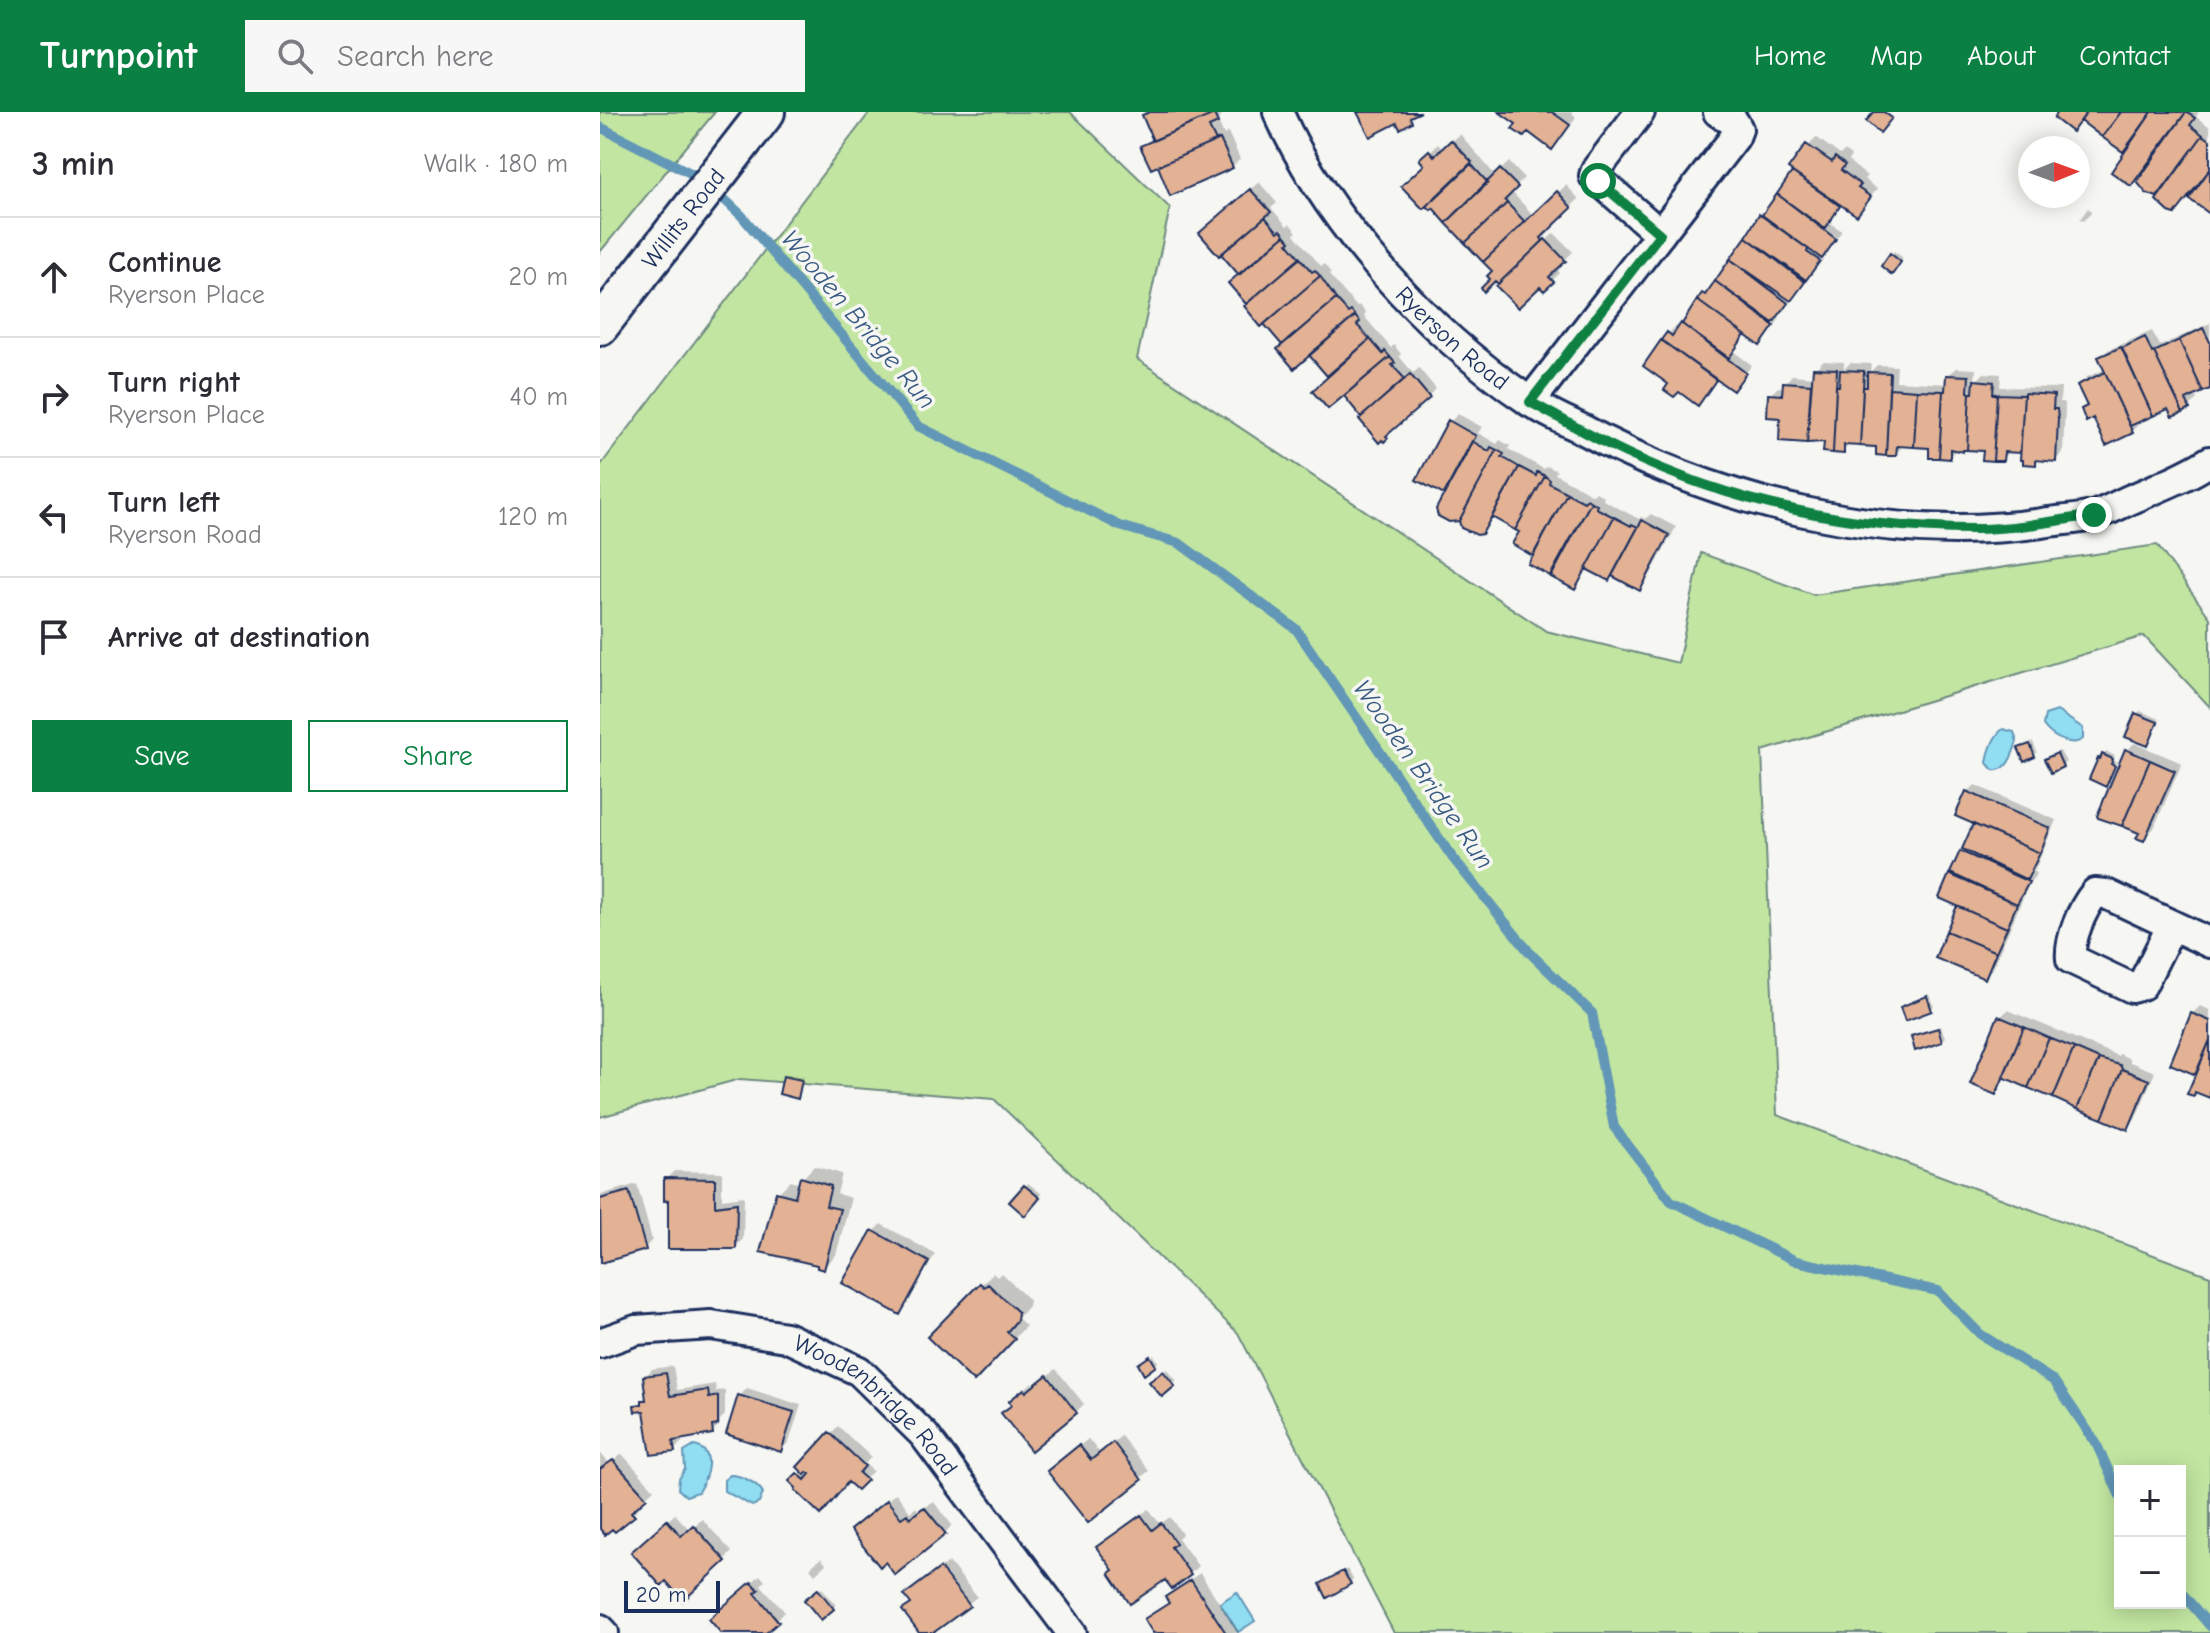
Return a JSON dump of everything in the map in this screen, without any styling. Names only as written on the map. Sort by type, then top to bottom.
[{"type":"street","name":"Willits Road","points":[[600,326],[766,112]]},
{"type":"street","name":"Ryerson Road","points":[[1278,112],[1334,211],[1400,289],[1470,356],[1530,402],[1625,453],[1680,476],[1769,505],[1896,524],[1974,529],[2094,515],[2187,476],[2210,461]]},
{"type":"street","points":[[1640,112],[1594,176],[1660,234]]},
{"type":"street","points":[[1530,402],[1735,137],[1738,129],[1734,122],[1718,112]]},
{"type":"street","points":[[2171,927],[2210,943]]},
{"type":"street","name":"Woodenbridge Road","points":[[600,1343],[636,1330],[711,1325],[786,1337],[859,1371],[924,1435],[1072,1633]]},
{"type":"green space","points":[[600,112],[715,112],[600,252]]},
{"type":"green space","points":[[870,112],[1070,112],[1170,208],[1137,359],[1546,631],[1678,663],[1701,553],[1814,595],[2157,545],[2210,618],[2210,707],[2144,636],[1762,751],[1777,1115],[2210,1276],[2210,1633],[1394,1633],[1238,1333],[994,1099],[740,1079],[600,1117],[600,466]]},
{"type":"water","points":[[2057,711],[2083,728],[2083,739],[2067,742],[2043,725],[2045,715]]},
{"type":"water","points":[[2003,729],[2014,732],[2017,742],[2006,765],[1993,770],[1987,763],[1989,754],[1994,739]]},
{"type":"water","points":[[694,1446],[706,1453],[708,1465],[698,1492],[686,1496],[678,1489],[679,1479],[685,1469],[684,1452]]},
{"type":"water","points":[[730,1475],[744,1478],[757,1486],[763,1493],[759,1503],[752,1506],[724,1491],[724,1480]]},
{"type":"water","points":[[1237,1592],[1255,1621],[1238,1632],[1220,1603]]},
{"type":"building","points":[[1150,112],[1214,114],[1153,141],[1142,115]]},
{"type":"building","points":[[1357,112],[1421,112],[1410,117],[1412,122],[1400,129],[1397,123],[1370,137]]},
{"type":"building","points":[[1499,112],[1552,112],[1570,125],[1552,150],[1528,132],[1524,137],[1512,129],[1516,124]]},
{"type":"building","points":[[1874,112],[1884,112],[1892,118],[1880,133],[1866,121]]},
{"type":"building","points":[[2058,112],[2087,112],[2072,132],[2054,118]]},
{"type":"building","points":[[2087,112],[2121,112],[2102,137],[2081,121]]},
{"type":"building","points":[[2121,112],[2152,112],[2123,152],[2102,137]]},
{"type":"building","points":[[2152,112],[2186,112],[2131,186],[2111,172]]},
{"type":"building","points":[[2186,112],[2195,118],[2190,125],[2203,135],[2157,197],[2146,193],[2137,182]]},
{"type":"building","points":[[1214,114],[1218,123],[1209,127],[1216,141],[1151,169],[1140,146]]},
{"type":"building","points":[[2203,135],[2210,140],[2210,169],[2175,214],[2169,212],[2156,200]]},
{"type":"building","points":[[1220,139],[1233,168],[1170,196],[1158,166]]},
{"type":"building","points":[[1451,140],[1472,162],[1423,209],[1401,186],[1424,165],[1419,159],[1429,150],[1434,156]]},
{"type":"building","points":[[1806,144],[1832,162],[1835,157],[1845,165],[1841,170],[1871,197],[1857,216],[1788,169]]},
{"type":"building","points":[[1471,164],[1488,183],[1446,223],[1433,208],[1431,210],[1427,206]]},
{"type":"building","points":[[1500,169],[1518,187],[1505,200],[1507,203],[1465,243],[1446,223]]},
{"type":"building","points":[[2210,169],[2210,214],[2189,199]]},
{"type":"building","points":[[1792,172],[1840,206],[1825,229],[1777,194]]},
{"type":"building","points":[[1250,189],[1271,212],[1219,256],[1199,233]]},
{"type":"building","points":[[1557,191],[1572,208],[1498,284],[1495,281],[1484,292],[1481,288],[1490,279],[1487,276],[1492,271],[1483,262]]},
{"type":"building","points":[[1777,194],[1836,239],[1822,259],[1762,215]]},
{"type":"building","points":[[1507,203],[1525,222],[1483,262],[1465,243]]},
{"type":"building","points":[[1759,214],[1820,261],[1806,280],[1746,237]]},
{"type":"building","points":[[1265,217],[1278,232],[1281,230],[1285,235],[1239,275],[1221,254]]},
{"type":"building","points":[[1285,235],[1300,258],[1246,304],[1228,283]]},
{"type":"building","points":[[1746,237],[1805,282],[1791,301],[1730,259]]},
{"type":"building","points":[[1545,239],[1566,261],[1549,277],[1554,282],[1544,291],[1540,287],[1518,308],[1496,286]]},
{"type":"building","points":[[1890,253],[1901,262],[1892,275],[1881,266]]},
{"type":"building","points":[[1300,258],[1320,276],[1261,327],[1244,306]]},
{"type":"building","points":[[1730,259],[1788,303],[1773,323],[1715,281]]},
{"type":"building","points":[[1320,276],[1336,299],[1282,345],[1264,324]]},
{"type":"building","points":[[1715,281],[1774,326],[1760,346],[1697,300]]},
{"type":"building","points":[[1336,299],[1348,313],[1351,311],[1355,316],[1294,369],[1277,349]]},
{"type":"building","points":[[1697,300],[1745,335],[1729,358],[1682,324]]},
{"type":"building","points":[[1355,316],[1360,322],[1357,325],[1370,339],[1327,376],[1309,355]]},
{"type":"building","points":[[1681,323],[1746,373],[1733,391],[1661,340],[1667,332],[1672,336]]},
{"type":"building","points":[[2203,328],[2210,342],[2210,389],[2203,392],[2179,340]]},
{"type":"building","points":[[2145,337],[2183,413],[2172,417],[2168,409],[2153,416],[2122,348]]},
{"type":"building","points":[[1370,339],[1383,354],[1385,351],[1390,357],[1328,409],[1312,391]]},
{"type":"building","points":[[1661,340],[1716,380],[1698,406],[1679,392],[1674,397],[1664,390],[1668,384],[1643,366]]},
{"type":"building","points":[[2179,340],[2203,392],[2186,400],[2190,409],[2183,413],[2154,352]]},
{"type":"building","points":[[2121,347],[2153,416],[2130,426],[2098,357]]},
{"type":"building","points":[[1390,357],[1395,363],[1392,365],[1405,379],[1361,417],[1344,396]]},
{"type":"building","points":[[1813,368],[1837,369],[1833,453],[1823,452],[1824,442],[1807,443]]},
{"type":"building","points":[[1840,370],[1864,371],[1860,446],[1844,445],[1844,454],[1833,453],[1836,386],[1839,386]]},
{"type":"building","points":[[1867,372],[1890,373],[1886,456],[1876,455],[1876,447],[1860,446],[1863,387],[1867,387]]},
{"type":"building","points":[[2105,372],[2133,433],[2106,446],[2093,418],[2086,422],[2081,409],[2087,406],[2077,385]]},
{"type":"building","points":[[1410,374],[1430,398],[1386,436],[1388,438],[1384,442],[1379,443],[1359,419]]},
{"type":"building","points":[[1946,375],[1969,376],[1970,393],[1967,450],[1950,449],[1950,459],[1939,458]]},
{"type":"building","points":[[1974,380],[1994,382],[1993,394],[1997,394],[1993,461],[1982,460],[1983,451],[1967,450],[1970,393],[1973,393]]},
{"type":"building","points":[[1783,382],[1811,384],[1807,443],[1779,441],[1780,418],[1767,417],[1768,394],[1782,395]]},
{"type":"building","points":[[1889,388],[1917,390],[1914,447],[1897,446],[1896,456],[1886,456]]},
{"type":"building","points":[[1917,390],[1943,391],[1939,458],[1929,458],[1929,448],[1914,447]]},
{"type":"building","points":[[2024,393],[2054,395],[2053,409],[2057,409],[2058,418],[2056,462],[2036,460],[2036,465],[2023,464],[2020,460]]},
{"type":"building","points":[[1997,394],[2024,395],[2020,453],[2004,452],[2003,461],[1993,461]]},
{"type":"building","points":[[1448,420],[1476,436],[1444,495],[1416,480]]},
{"type":"building","points":[[1472,441],[1489,451],[1491,447],[1497,450],[1459,521],[1449,522],[1438,516],[1436,509]]},
{"type":"building","points":[[1497,450],[1504,454],[1502,457],[1519,467],[1482,534],[1477,535],[1461,528],[1459,521]]},
{"type":"building","points":[[1519,467],[1536,476],[1537,472],[1545,476],[1515,530],[1492,517]]},
{"type":"building","points":[[1545,476],[1549,483],[1567,493],[1533,556],[1512,544],[1519,532],[1515,530]]},
{"type":"building","points":[[1567,493],[1584,502],[1587,499],[1591,502],[1550,576],[1528,564]]},
{"type":"building","points":[[1591,502],[1614,517],[1575,590],[1551,577]]},
{"type":"building","points":[[1614,517],[1638,527],[1609,581],[1586,569]]},
{"type":"building","points":[[1642,520],[1669,535],[1640,591],[1612,576]]},
{"type":"building","points":[[2135,713],[2158,722],[2148,746],[2125,737]]},
{"type":"building","points":[[2030,744],[2035,757],[2024,762],[2018,748]]},
{"type":"building","points":[[2125,749],[2150,760],[2122,826],[2097,816]]},
{"type":"building","points":[[2057,753],[2063,767],[2051,773],[2044,759]]},
{"type":"building","points":[[2102,754],[2113,759],[2111,764],[2115,766],[2106,787],[2089,779]]},
{"type":"building","points":[[2150,760],[2175,771],[2144,841],[2136,838],[2139,833],[2122,826]]},
{"type":"building","points":[[1966,791],[2050,828],[2040,853],[1955,816]]},
{"type":"building","points":[[1973,824],[2040,853],[2027,880],[1962,849]]},
{"type":"building","points":[[1960,851],[2029,882],[2017,904],[1950,873]]},
{"type":"building","points":[[1949,874],[2017,904],[2007,928],[1939,898]]},
{"type":"building","points":[[1957,906],[2007,928],[1996,952],[1946,931]]},
{"type":"building","points":[[1946,931],[1996,952],[1985,979],[1935,958]]},
{"type":"building","points":[[1927,996],[1932,1011],[1905,1021],[1900,1007]]},
{"type":"building","points":[[2191,1013],[2210,1021],[2210,1040],[2196,1075],[2170,1064]]},
{"type":"building","points":[[1998,1016],[2024,1027],[1996,1095],[1970,1084]]},
{"type":"building","points":[[2024,1027],[2049,1038],[2028,1088],[2003,1077]]},
{"type":"building","points":[[1938,1028],[1942,1042],[1915,1051],[1911,1036]]},
{"type":"building","points":[[2049,1038],[2074,1048],[2053,1098],[2028,1088]]},
{"type":"building","points":[[2210,1040],[2210,1098],[2195,1092],[2194,1096],[2187,1094]]},
{"type":"building","points":[[2074,1048],[2099,1059],[2077,1109],[2053,1098]]},
{"type":"building","points":[[2099,1059],[2120,1065],[2122,1069],[2102,1119],[2077,1109]]},
{"type":"building","points":[[2122,1069],[2149,1080],[2128,1130],[2102,1119]]},
{"type":"building","points":[[783,1076],[802,1080],[798,1099],[779,1094]]},
{"type":"building","points":[[800,1177],[831,1186],[826,1206],[840,1209],[824,1270],[817,1268],[817,1265],[760,1252],[776,1192],[795,1197]]},
{"type":"building","points":[[664,1178],[715,1179],[715,1206],[737,1203],[736,1249],[668,1249],[668,1200],[664,1201]]},
{"type":"building","points":[[1024,1185],[1040,1198],[1025,1216],[1009,1202]]},
{"type":"building","points":[[629,1191],[646,1250],[601,1263],[600,1199]]},
{"type":"building","points":[[872,1230],[929,1262],[900,1315],[842,1283]]},
{"type":"building","points":[[980,1283],[984,1287],[988,1284],[1018,1312],[1017,1320],[1007,1332],[1015,1339],[974,1382],[927,1337]]},
{"type":"building","points":[[1150,1356],[1156,1366],[1144,1375],[1138,1364]]},
{"type":"building","points":[[1163,1371],[1175,1386],[1162,1397],[1149,1382]]},
{"type":"building","points":[[666,1373],[670,1396],[708,1390],[709,1398],[718,1396],[718,1425],[712,1426],[713,1434],[673,1441],[675,1452],[651,1455],[644,1411],[635,1412],[634,1405],[646,1400],[643,1376]]},
{"type":"building","points":[[1047,1375],[1077,1413],[1031,1451],[1001,1413],[1012,1405],[1009,1401]]},
{"type":"building","points":[[738,1395],[794,1412],[781,1452],[726,1434]]},
{"type":"building","points":[[829,1432],[865,1466],[859,1473],[867,1480],[857,1490],[848,1482],[821,1515],[789,1481],[797,1473],[805,1480],[810,1474],[807,1472],[805,1475],[797,1467]]},
{"type":"building","points":[[1113,1442],[1142,1480],[1088,1523],[1047,1471],[1079,1445],[1091,1460]]},
{"type":"building","points":[[613,1460],[647,1498],[631,1512],[635,1516],[615,1532],[612,1529],[605,1535],[600,1529],[600,1469]]},
{"type":"building","points":[[887,1500],[901,1518],[907,1514],[910,1518],[924,1507],[946,1534],[895,1575],[885,1562],[880,1567],[850,1530]]},
{"type":"building","points":[[1141,1515],[1152,1530],[1161,1523],[1176,1543],[1171,1547],[1191,1575],[1172,1589],[1165,1580],[1130,1604],[1109,1573],[1113,1570],[1096,1547]]},
{"type":"building","points":[[667,1520],[681,1536],[693,1525],[726,1561],[683,1601],[666,1581],[661,1586],[631,1552]]},
{"type":"building","points":[[940,1568],[970,1606],[933,1633],[919,1633],[902,1610],[911,1604],[904,1595]]},
{"type":"building","points":[[1343,1571],[1351,1584],[1327,1598],[1320,1584]]},
{"type":"building","points":[[1191,1580],[1226,1633],[1153,1633],[1144,1619],[1169,1603],[1165,1597]]},
{"type":"building","points":[[751,1582],[759,1590],[755,1593],[779,1622],[766,1633],[721,1633],[709,1619]]},
{"type":"building","points":[[818,1589],[834,1609],[821,1620],[804,1600]]},
{"type":"waterway","name":"Wooden Bridge Run","points":[[600,127],[704,180],[742,216],[918,426],[1120,526],[1179,543],[1296,629],[1452,857],[1530,953],[1592,1013],[1614,1127],[1671,1201],[1796,1261],[1938,1291],[1980,1334],[2054,1381],[2096,1443],[2114,1483]]},
{"type":"waterway","name":"Wooden Bridge Run","points":[[2186,1598],[2210,1626]]},
{"type":"route","points":[[1598,181],[1660,234],[1530,402],[1625,453],[1680,476],[1769,505],[1896,524],[1974,529],[2029,525],[2094,515]]}]
